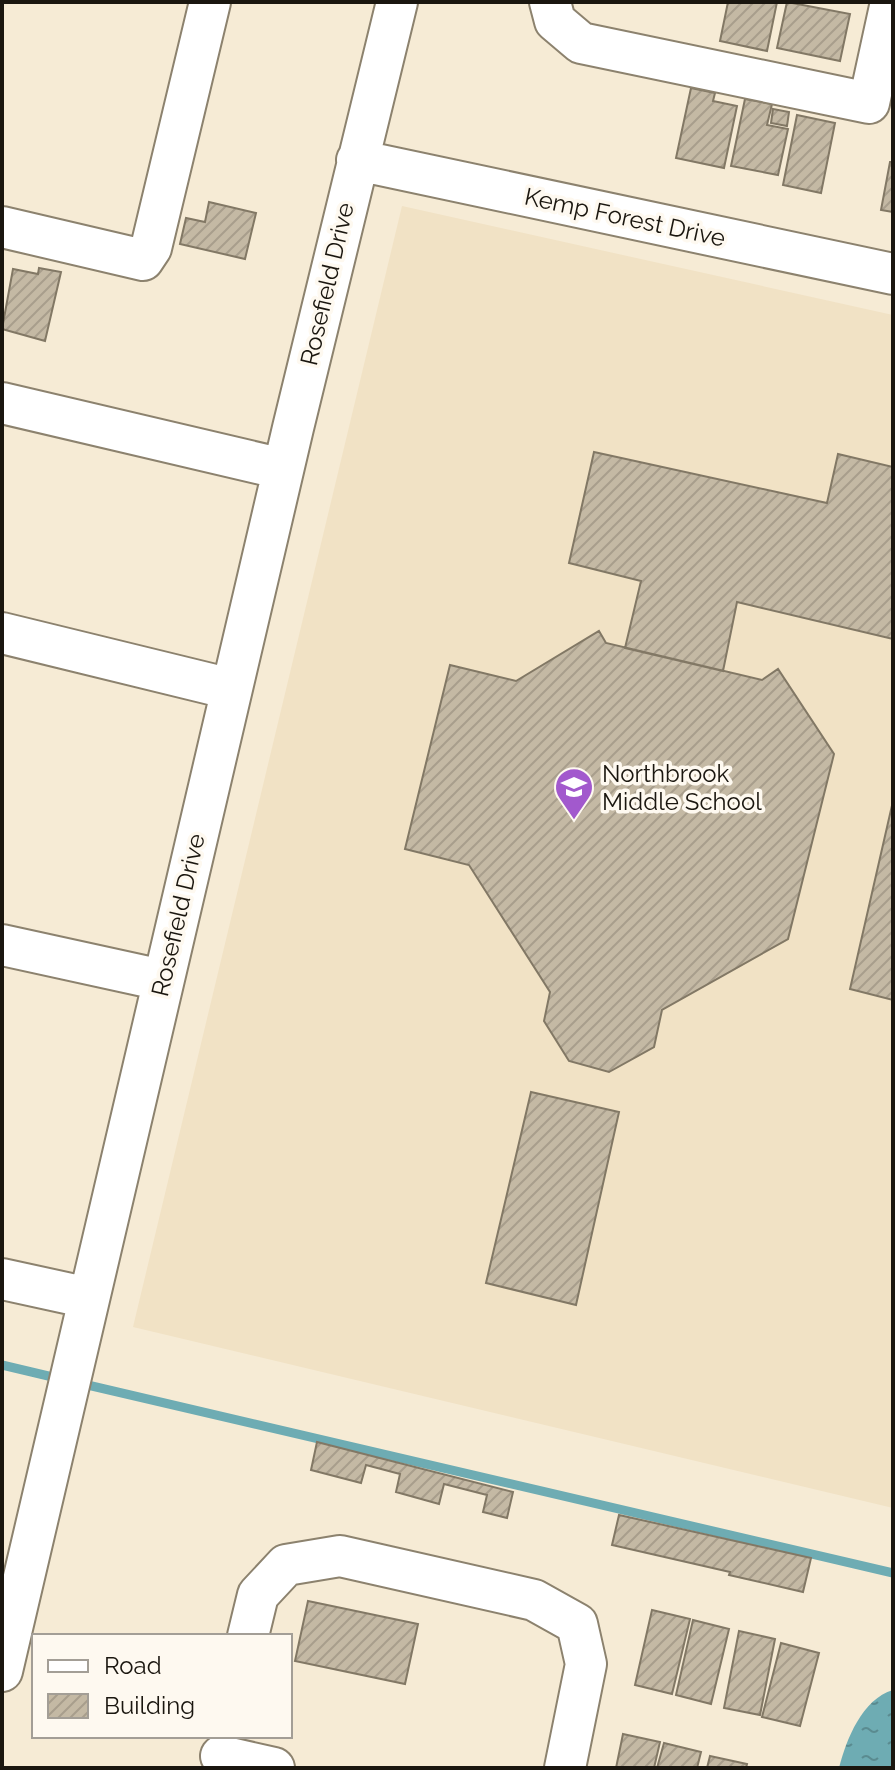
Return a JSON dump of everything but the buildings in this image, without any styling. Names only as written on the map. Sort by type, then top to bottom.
[{"type":"street","points":[[2,227],[143,260],[151,248],[210,2]]},
{"type":"street","name":"Rosefield Drive","points":[[2,1671],[8,1620],[57,1434],[283,469],[397,2]]},
{"type":"street","points":[[550,2],[555,21],[581,43],[869,103],[891,2]]},
{"type":"street","name":"Kemp Forest Drive","points":[[357,160],[893,274]]},
{"type":"street","points":[[2,403],[283,469]]},
{"type":"street","points":[[2,633],[231,689]]},
{"type":"street","points":[[2,945],[162,980]]},
{"type":"street","points":[[2,1279],[89,1298]]},
{"type":"street","points":[[248,1634],[258,1595],[286,1565],[340,1556],[534,1600],[577,1624],[586,1664],[565,1768]]},
{"type":"street","points":[[221,1753],[274,1768]]},
{"type":"shaded area","name":"Northbrook Middle School","points":[[402,206],[893,315],[893,1508],[133,1327]]},
{"type":"water","points":[[893,1690],[893,1768],[839,1768],[851,1733],[864,1711],[872,1702]]},
{"type":"waterway","points":[[2,1365],[61,1379]]},
{"type":"waterway","points":[[79,1383],[893,1573]]},
{"type":"place","name":"Northbrook Middle School","points":[[574,821]]}]
